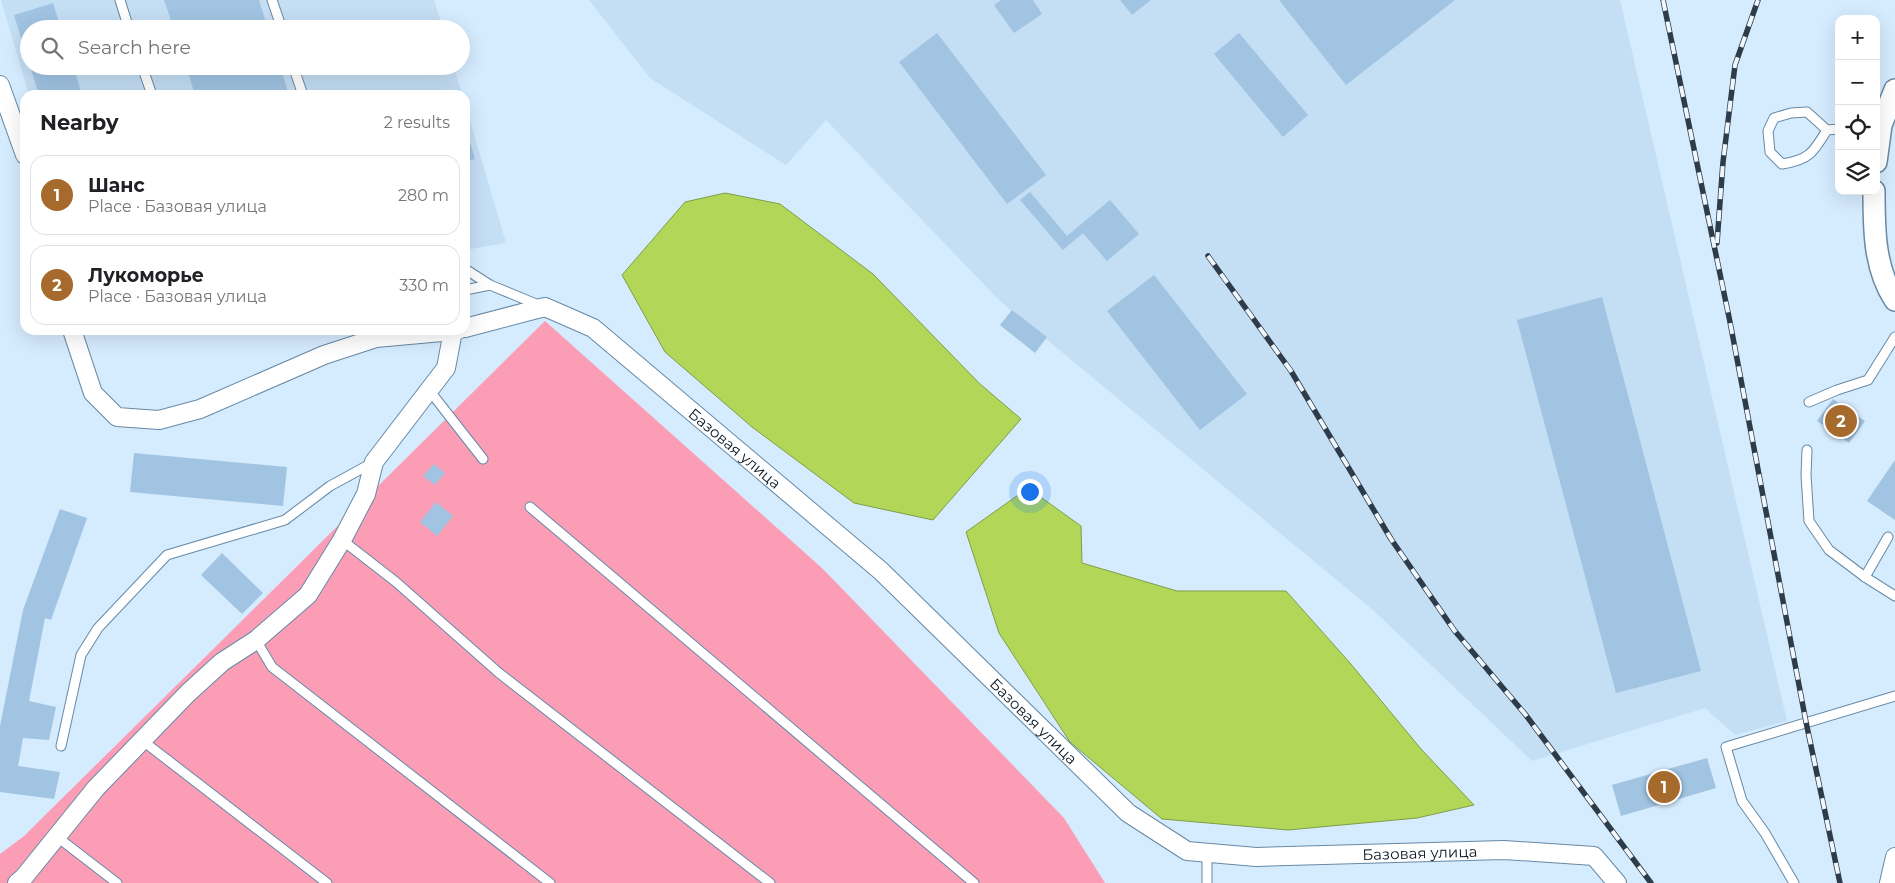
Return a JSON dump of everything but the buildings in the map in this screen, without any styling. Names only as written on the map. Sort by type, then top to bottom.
[{"type":"street","points":[[0,85],[20,141]]},
{"type":"street","points":[[1880,123],[1895,90]]},
{"type":"street","points":[[1874,195],[1874,226],[1879,261],[1886,286],[1895,300]]},
{"type":"street","points":[[470,327],[544,308]]},
{"type":"street","name":"Базовая улица","points":[[544,308],[593,328],[881,571],[1128,813],[1187,850],[1256,857],[1504,850],[1594,856],[1617,883]]},
{"type":"street","points":[[74,335],[93,393],[117,417],[159,420],[200,409],[324,355],[376,338],[407,335]]},
{"type":"street","points":[[17,883],[24,877],[96,788],[188,694],[222,662],[256,640],[308,595],[342,540],[366,494],[374,462],[446,368],[457,335]]},
{"type":"street","points":[[1889,883],[1895,857]]},
{"type":"lane","points":[[120,0],[126,20]]},
{"type":"lane","points":[[272,0],[279,20]]},
{"type":"lane","points":[[145,75],[150,90]]},
{"type":"lane","points":[[296,75],[301,90]]},
{"type":"lane","points":[[1827,130],[1815,150],[1800,161],[1782,164],[1770,152],[1768,131],[1774,118],[1791,113],[1807,112],[1827,130],[1835,129]]},
{"type":"lane","points":[[470,272],[490,285],[544,308]]},
{"type":"lane","points":[[470,289],[490,285]]},
{"type":"lane","points":[[1810,402],[1837,390],[1868,380],[1895,337]]},
{"type":"lane","points":[[429,390],[483,459]]},
{"type":"lane","points":[[1807,450],[1806,475],[1809,521],[1829,550],[1865,577],[1895,596]]},
{"type":"lane","points":[[61,746],[81,654],[98,628],[167,555],[285,520],[330,486],[374,462]]},
{"type":"lane","points":[[530,507],[974,883]]},
{"type":"lane","points":[[1865,577],[1888,537]]},
{"type":"lane","points":[[342,540],[396,582],[499,673],[770,883]]},
{"type":"lane","points":[[256,640],[272,667],[550,883]]},
{"type":"lane","points":[[1794,883],[1742,801],[1726,746],[1895,696]]},
{"type":"lane","points":[[143,740],[327,883]]},
{"type":"lane","points":[[56,836],[117,883]]},
{"type":"lane","points":[[1207,852],[1207,883]]},
{"type":"shaded area","points":[[1,0],[434,0],[440,20],[20,20],[20,64]]},
{"type":"shaded area","points":[[589,0],[1620,0],[1787,721],[1735,735],[1705,708],[1532,761],[1373,610],[999,300],[826,120],[786,165],[650,78]]},
{"type":"shaded area","points":[[23,75],[456,75],[461,90],[28,90]]},
{"type":"shaded area","points":[[470,121],[506,243],[470,249]]},
{"type":"shaded area","points":[[725,193],[780,204],[873,274],[979,383],[1021,419],[933,520],[854,503],[752,427],[665,352],[622,275],[685,202]]},
{"type":"shaded area","points":[[545,321],[823,569],[1064,818],[1105,883],[0,883],[0,854],[24,836]]},
{"type":"shaded area","points":[[1028,488],[1081,526],[1082,563],[1177,591],[1286,591],[1350,663],[1421,749],[1474,805],[1417,818],[1288,830],[1162,819],[1070,742],[999,633],[966,532]]},
{"type":"railway","points":[[1663,0],[1730,322],[1806,722],[1840,883]]},
{"type":"railway","points":[[1717,243],[1723,162],[1735,65],[1758,0]]},
{"type":"railway","points":[[1208,256],[1291,371],[1391,539],[1454,630],[1525,714],[1651,883]]},
{"type":"place","name":"Лукоморье","points":[[1841,421]]},
{"type":"place","name":"Шанс","points":[[1664,787]]}]
